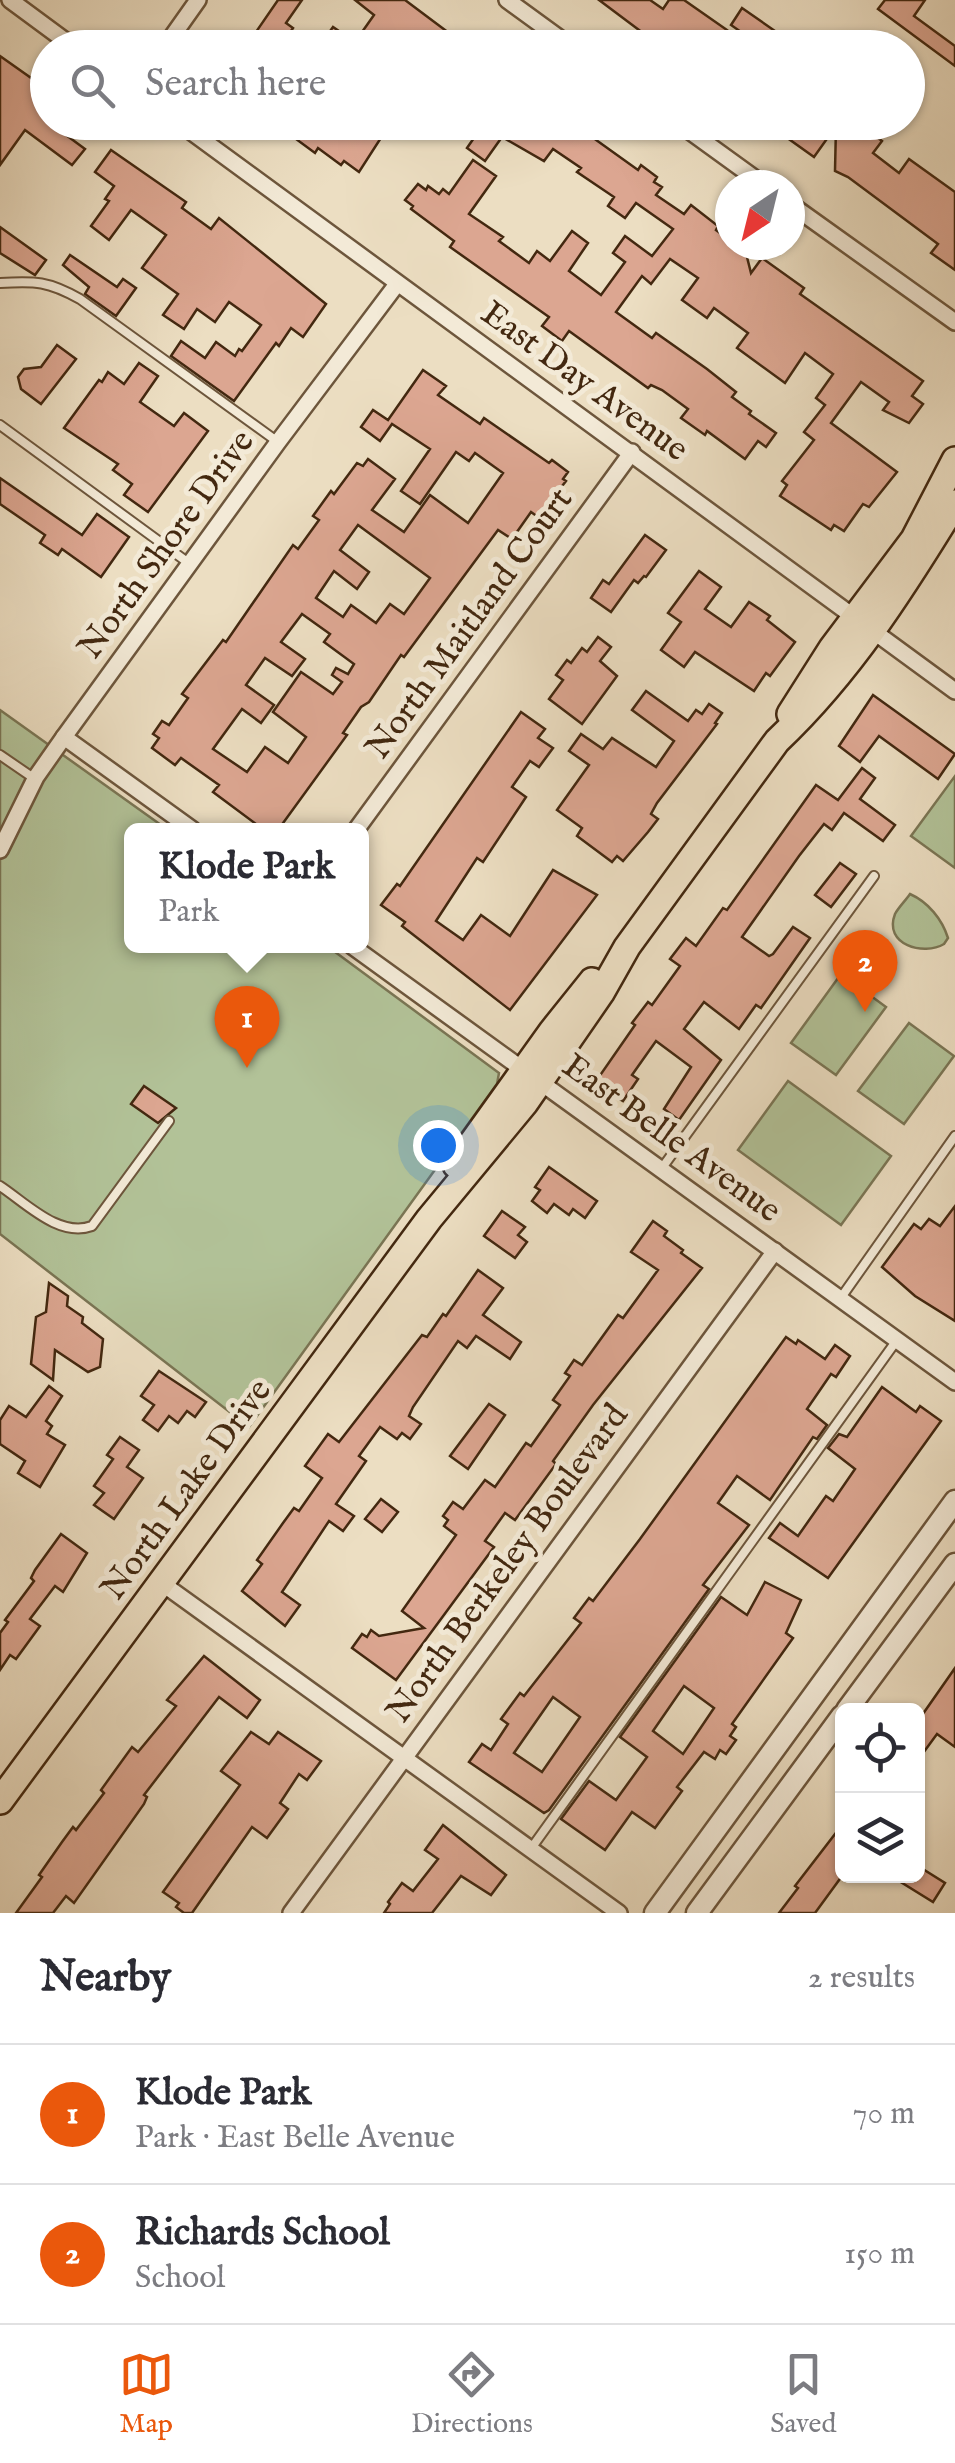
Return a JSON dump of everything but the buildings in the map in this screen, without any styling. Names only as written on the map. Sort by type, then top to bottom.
[{"type":"main road","name":"North Lake Drive","points":[[0,1801],[428,1218],[453,1192],[532,1076],[602,993],[626,948],[777,741],[806,714],[914,539],[955,460]]},
{"type":"main road","name":"North Lake Drive","points":[[864,623],[955,503]]},
{"type":"street","points":[[10,0],[51,30]]},
{"type":"street","points":[[177,30],[198,0]]},
{"type":"street","points":[[507,0],[548,30]]},
{"type":"street","name":"East Day Avenue","points":[[202,140],[955,691]]},
{"type":"street","points":[[702,140],[743,170]]},
{"type":"street","points":[[805,215],[955,322]]},
{"type":"street","name":"North Shore Drive","points":[[0,850],[35,779],[64,737],[397,284]]},
{"type":"street","name":"North Maitland Court","points":[[361,823],[632,452]]},
{"type":"street","points":[[64,737],[183,823]]},
{"type":"street","name":"East Belle Avenue","points":[[362,953],[955,1382]]},
{"type":"street","name":"North Berkeley Boulevard","points":[[290,1913],[775,1251]]},
{"type":"street","points":[[655,1913],[955,1501]]},
{"type":"street","points":[[852,1703],[955,1564]]},
{"type":"street","points":[[163,1584],[619,1913]]},
{"type":"street","points":[[697,1913],[835,1727]]},
{"type":"lane","points":[[0,283],[53,284],[80,299],[278,442]]},
{"type":"lane","points":[[0,425],[190,564]]},
{"type":"lane","points":[[0,755],[35,779]]},
{"type":"lane","points":[[662,1169],[874,876]]},
{"type":"lane","points":[[0,1186],[64,1228],[86,1229],[104,1214],[169,1121]]},
{"type":"lane","points":[[840,1299],[955,1136]]},
{"type":"lane","points":[[530,1850],[897,1340]]},
{"type":"green space","points":[[0,710],[158,823],[124,823],[124,953],[336,953],[499,1073],[497,1084],[249,1427],[0,1234]]},
{"type":"green space","points":[[955,776],[955,868],[911,836]]},
{"type":"green space","points":[[910,894],[938,918],[948,938],[944,944],[917,948],[895,933],[895,914]]},
{"type":"green space","points":[[841,974],[886,1007],[836,1075],[791,1043]]},
{"type":"green space","points":[[909,1023],[954,1056],[904,1124],[858,1091]]},
{"type":"green space","points":[[788,1081],[891,1156],[841,1225],[738,1150]]},
{"type":"place","name":"Richards School","points":[[865,1012]]},
{"type":"place","name":"Klode Park","points":[[247,1068]]}]
